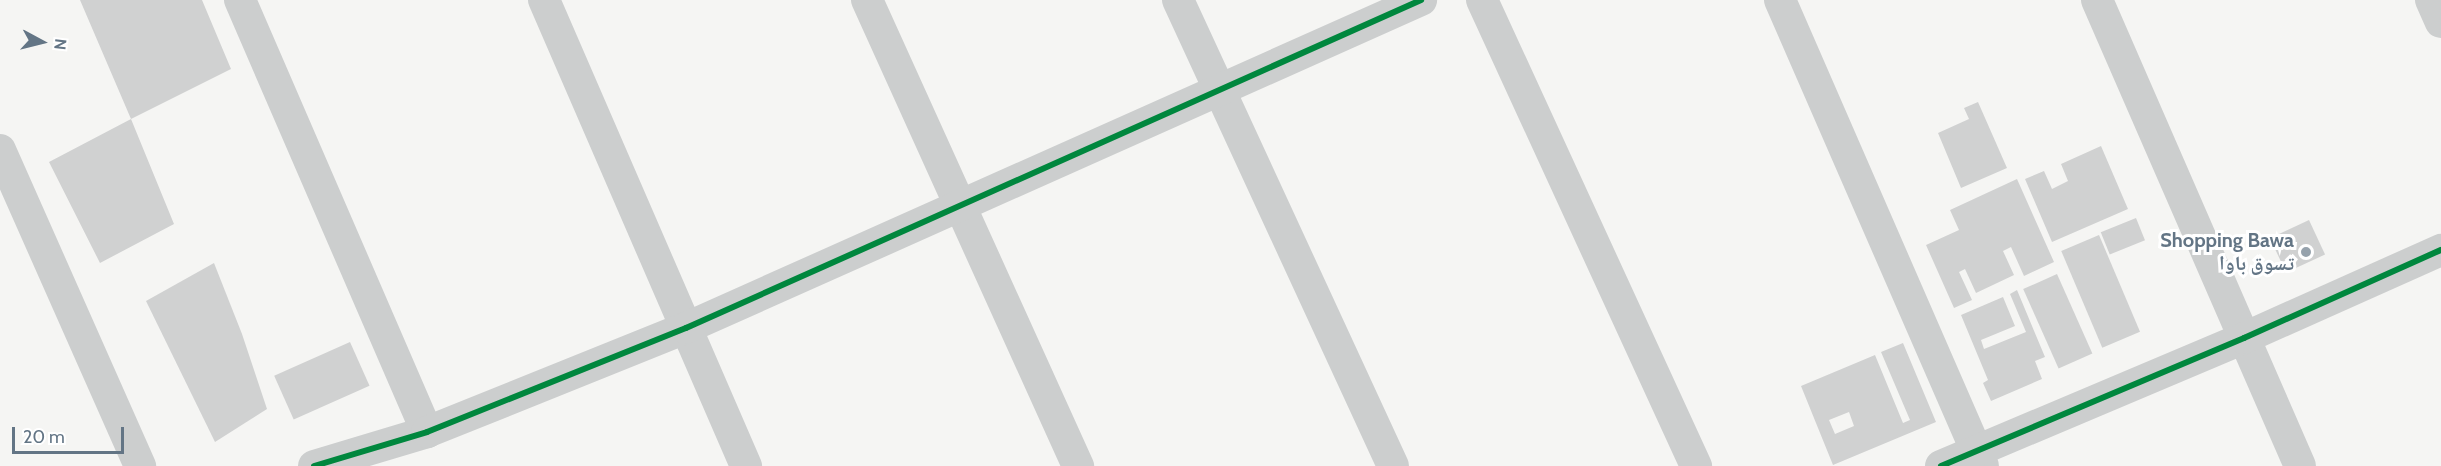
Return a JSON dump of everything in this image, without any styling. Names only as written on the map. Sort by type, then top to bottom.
[{"type":"street","points":[[240,0],[426,432]]},
{"type":"street","points":[[544,0],[746,466]]},
{"type":"street","points":[[867,0],[1078,466]]},
{"type":"street","points":[[1178,0],[1393,466]]},
{"type":"street","points":[[314,466],[426,432],[686,328],[1421,0]]},
{"type":"street","points":[[1482,0],[1696,466]]},
{"type":"street","points":[[1780,0],[1979,458]]},
{"type":"street","points":[[2097,0],[2300,466]]},
{"type":"street","points":[[2431,0],[2441,22]]},
{"type":"street","points":[[0,150],[140,466]]},
{"type":"street","points":[[1941,466],[1979,458],[2441,250]]},
{"type":"building","points":[[80,0],[202,0],[231,69],[131,119]]},
{"type":"building","points":[[1978,102],[2007,168],[1961,188],[1938,133],[1969,119],[1964,108]]},
{"type":"building","points":[[131,119],[174,224],[100,263],[49,162]]},
{"type":"building","points":[[2101,146],[2128,209],[2052,242],[2025,179],[2044,171],[2052,189],[2068,181],[2061,164]]},
{"type":"building","points":[[2017,179],[2054,262],[2024,276],[2011,247],[2003,251],[2014,275],[1976,293],[1965,269],[1959,272],[1972,300],[1954,308],[1926,245],[1959,230],[1950,210]]},
{"type":"building","points":[[2136,218],[2145,240],[2110,254],[2101,232]]},
{"type":"building","points":[[2309,220],[2325,254],[2286,273],[2270,238]]},
{"type":"building","points":[[2099,235],[2140,332],[2102,348],[2061,251]]},
{"type":"building","points":[[214,263],[242,334],[267,409],[215,442],[146,301]]},
{"type":"building","points":[[2057,274],[2092,353],[2059,369],[2023,289]]},
{"type":"building","points":[[2017,290],[2045,357],[2035,361],[2042,379],[1991,401],[1983,383],[1988,380],[1961,315],[2003,297],[2015,326],[1981,340],[1984,349],[2026,332],[2010,294]]},
{"type":"building","points":[[350,342],[370,386],[294,420],[274,376]]},
{"type":"building","points":[[1903,343],[1936,422],[1833,465],[1801,386],[1875,355],[1903,423],[1910,420],[1881,352]],"holes":[[[1849,412],[1854,426],[1835,434],[1829,420]]]},
{"type":"cycle path","points":[[314,466],[427,432],[686,328],[1421,0]]},
{"type":"cycle path","points":[[1941,466],[2244,338],[2441,250]]},
{"type":"place","name":"Shopping Bawa تسوق باوا","points":[[2306,252]]}]
